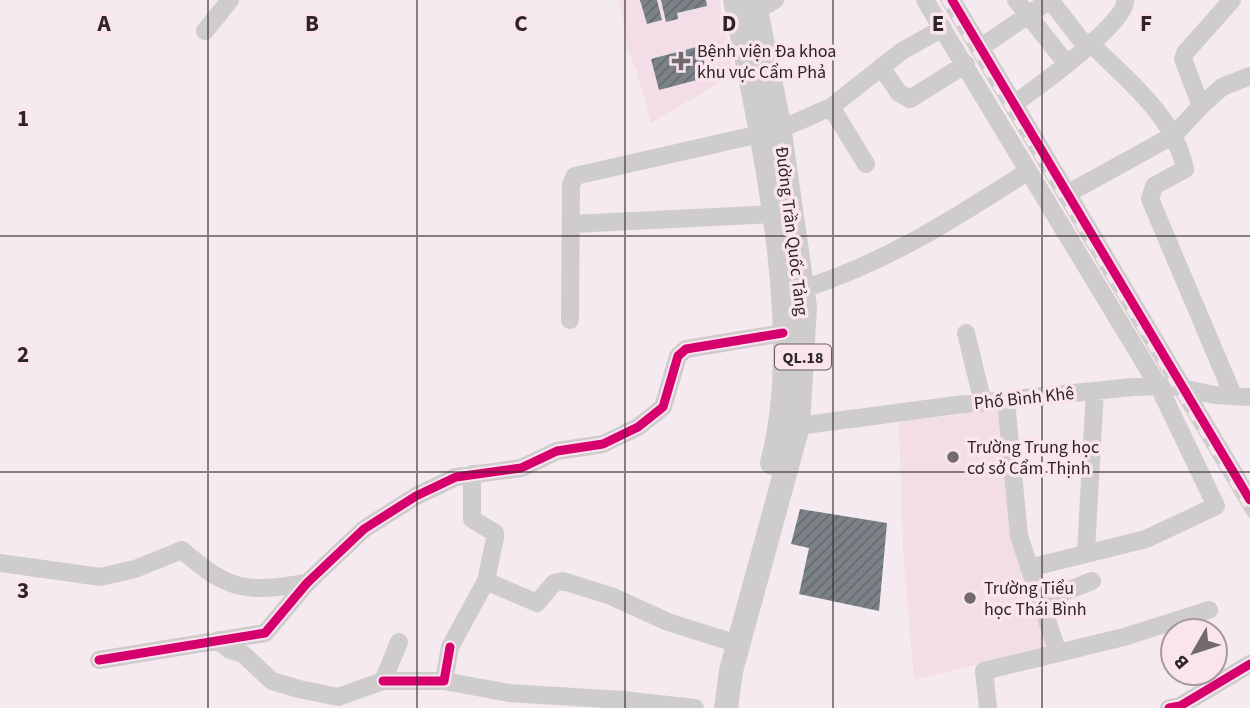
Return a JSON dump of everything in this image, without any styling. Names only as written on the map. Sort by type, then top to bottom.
[{"type":"highway","name":"Đường Trần Quốc Tảng","points":[[726,708],[731,671],[778,443],[786,367],[783,306],[772,214],[770,132],[755,3]]},
{"type":"highway","name":"Đường Trần Quốc Tảng","points":[[709,708],[725,640],[798,426],[803,289],[770,132]]},
{"type":"street","points":[[205,31],[230,0]]},
{"type":"street","points":[[925,0],[1159,387],[1216,508],[1146,539],[1086,551],[1030,568]]},
{"type":"street","points":[[1016,0],[1067,64]]},
{"type":"street","points":[[981,48],[1050,0],[1087,44],[1160,113],[1174,135],[1185,169],[1154,186],[1150,199],[1241,396]]},
{"type":"street","points":[[1200,106],[1183,59],[1232,0]]},
{"type":"street","points":[[953,1],[1250,499]]},
{"type":"street","points":[[1014,104],[1067,64],[1120,17],[1125,2]]},
{"type":"street","points":[[570,320],[571,180],[583,172],[770,132],[831,107],[902,51],[943,28]]},
{"type":"street","points":[[881,67],[899,93],[910,99],[966,64]]},
{"type":"street","points":[[1067,194],[1174,135],[1200,106],[1222,87],[1250,76]]},
{"type":"street","points":[[831,107],[866,164]]},
{"type":"street","points":[[803,289],[850,274],[914,244],[1027,172]]},
{"type":"street","points":[[572,224],[772,214]]},
{"type":"street","points":[[99,660],[265,633],[307,583],[364,530],[447,480],[521,468],[557,451],[603,444],[626,434],[663,407],[681,352],[783,332]]},
{"type":"street","points":[[966,333],[982,403]]},
{"type":"street","name":"Phố Bình Khê","points":[[798,426],[1094,391],[1159,387],[1241,396]]},
{"type":"street","points":[[1086,551],[1094,391]]},
{"type":"street","points":[[1006,401],[1019,536],[1058,653]]},
{"type":"street","points":[[444,681],[450,647],[486,581],[495,538],[495,533],[472,519],[472,474]]},
{"type":"street","points":[[0,563],[100,577],[135,569],[182,550],[214,578],[235,587],[283,587],[307,583]]},
{"type":"street","points":[[486,581],[537,603],[554,583],[563,581],[611,596],[668,622],[725,640]]},
{"type":"street","points":[[1041,601],[1092,581]]},
{"type":"street","points":[[988,708],[984,671],[1124,637],[1209,610]]},
{"type":"street","points":[[218,640],[230,650],[243,654],[272,681],[338,697],[383,681],[444,681],[509,701],[623,700],[695,708]]},
{"type":"street","points":[[383,681],[399,642]]},
{"type":"street","points":[[1177,707],[1250,664]]},
{"type":"shaded area","name":"Bệnh viện Đa khoa khu vực Cẩm Phả","points":[[619,0],[719,0],[733,75],[651,123],[628,50]]},
{"type":"shaded area","points":[[1002,409],[1049,647],[914,680],[903,549],[899,422]]},
{"type":"building","points":[[640,0],[657,0],[662,20],[647,24]]},
{"type":"building","points":[[661,0],[706,0],[707,6],[677,13],[678,19],[666,22]]},
{"type":"building","points":[[700,46],[708,77],[659,90],[651,59]]},
{"type":"building","points":[[800,509],[887,523],[879,611],[799,594],[809,548],[791,544]]},
{"type":"railway","points":[[943,0],[1250,514]]},
{"type":"cycle path","points":[[952,0],[1250,500]]},
{"type":"cycle path","points":[[99,660],[265,633],[307,583],[364,529],[416,496],[456,477],[521,468],[557,451],[603,444],[638,427],[663,407],[678,356],[686,349],[783,333]]},
{"type":"cycle path","points":[[383,681],[444,681],[450,647]]},
{"type":"cycle path","points":[[1169,708],[1180,706],[1250,664]]},
{"type":"place","name":"Bệnh viện Đa khoa khu vực Cẩm Phả","points":[[681,61]]},
{"type":"place","name":"Trường Trung học cơ sở Cẩm Thịnh","points":[[953,457]]},
{"type":"place","name":"Trường Tiểu học Thái Bình","points":[[970,598]]}]
